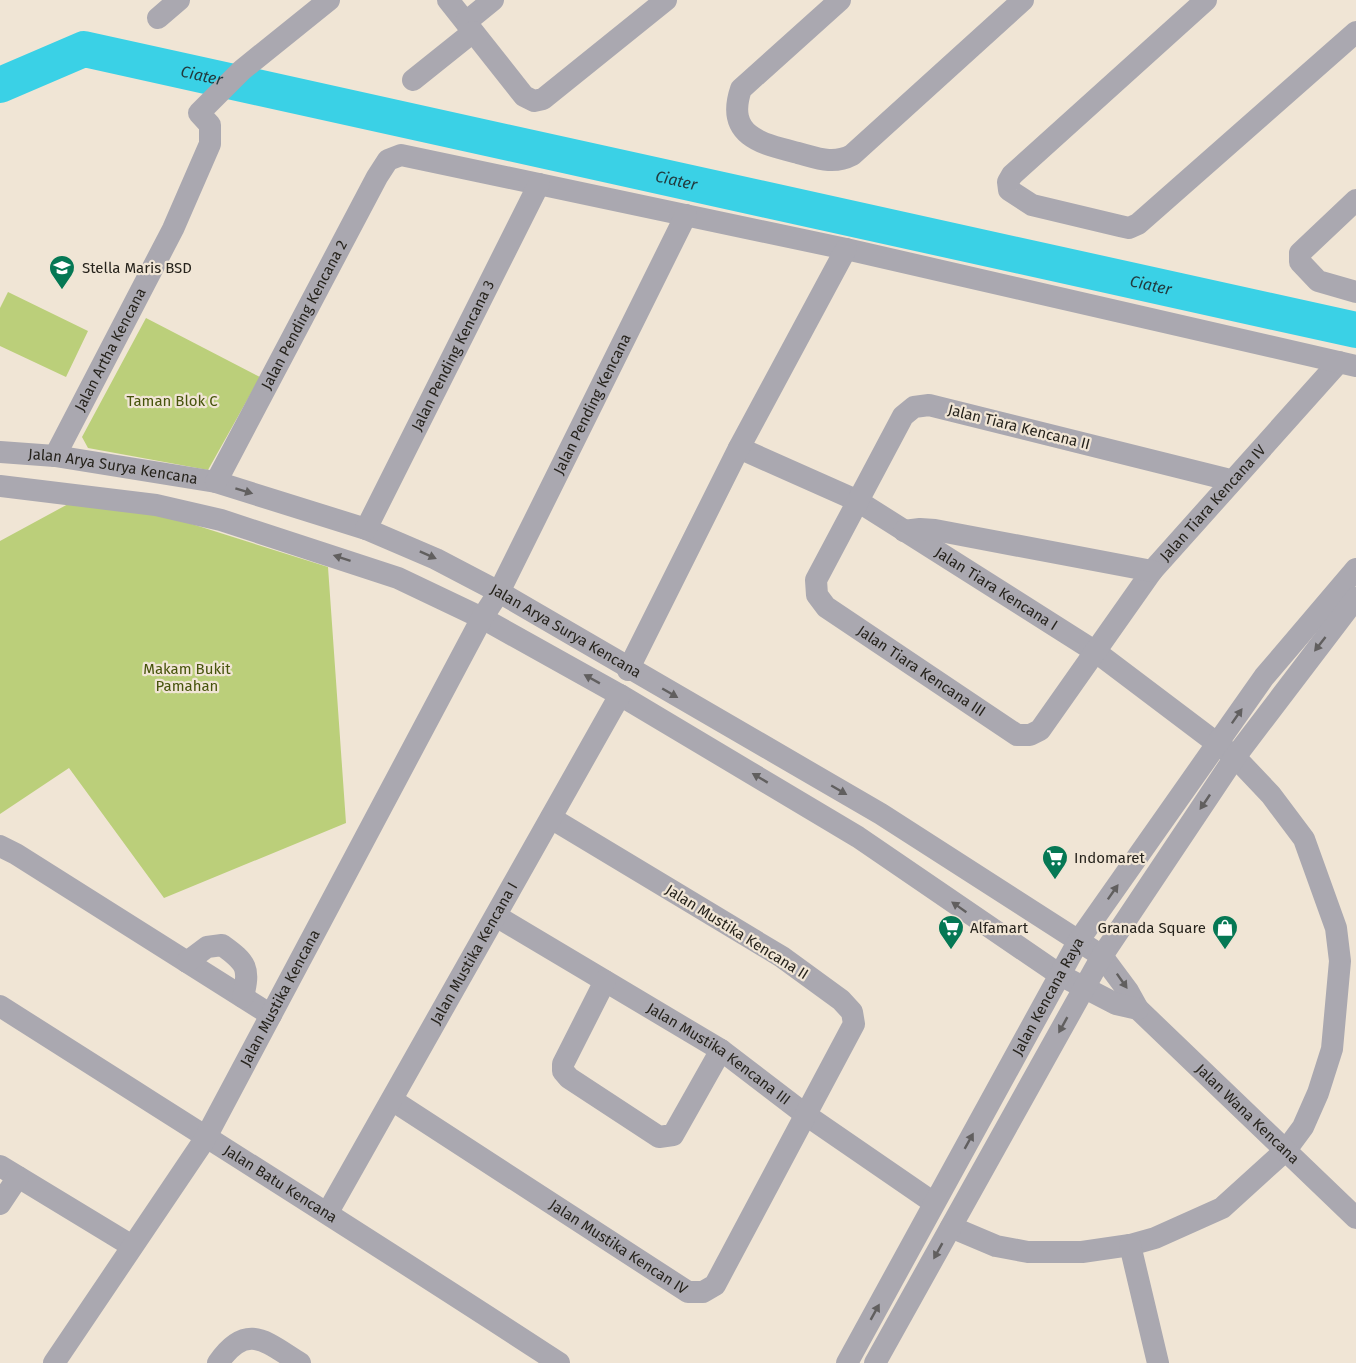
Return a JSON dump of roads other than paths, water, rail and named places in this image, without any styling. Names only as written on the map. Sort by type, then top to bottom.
[{"type":"street","points":[[158,18],[179,0]]},
{"type":"street","name":"Jalan Artha Kencana","points":[[55,456],[173,229],[210,144],[210,124],[203,110],[242,70],[329,0]]},
{"type":"street","points":[[448,0],[524,96],[534,101],[543,99],[666,0]]},
{"type":"street","points":[[413,80],[470,27],[493,0]]},
{"type":"street","points":[[840,0],[741,89],[735,105],[739,119],[745,132],[761,144],[833,162],[852,155],[1023,0]]},
{"type":"street","points":[[1202,2],[1012,175],[1008,182],[1009,190],[1032,205],[1129,228],[1138,224],[1356,32]]},
{"type":"street","name":"Jalan Pending Kencana 2","points":[[216,482],[388,160],[400,155],[539,184]]},
{"type":"street","points":[[539,184],[846,249],[1347,364]]},
{"type":"street","name":"Jalan Pending Kencana 3","points":[[366,529],[539,184]]},
{"type":"street","points":[[1356,200],[1300,253],[1300,262],[1318,281],[1356,292]]},
{"type":"street","name":"Jalan Pending Kencana","points":[[482,618],[498,592],[687,215]]},
{"type":"street","points":[[628,670],[740,448],[846,249]]},
{"type":"street","name":"Jalan Tiara Kencana IV","points":[[1096,652],[1152,571],[1230,480],[1347,364]]},
{"type":"street","name":"Jalan Tiara Kencana II","points":[[856,500],[903,416],[914,407],[929,405],[1230,480]]},
{"type":"street","name":"Jalan Tiara Kencana I","points":[[740,448],[856,500],[1096,652],[1226,751],[1271,795],[1304,839],[1348,961],[1332,1048],[1303,1127],[1286,1150],[1222,1208],[1186,1226],[1130,1245],[1082,1252],[1028,1252],[996,1246],[951,1227]]},
{"type":"street","name":"Jalan Arya Surya Kencana","points":[[0,452],[55,456],[216,482],[366,529],[436,559],[498,592],[628,670],[881,814],[1102,956]]},
{"type":"street","name":"Jalan Arya Surya Kencana","points":[[0,486],[156,505],[221,519],[398,578],[482,618],[620,695],[858,837],[1083,989]]},
{"type":"street","name":"Jalan Tiara Kencana III","points":[[856,500],[816,580],[817,595],[826,607],[1017,735],[1030,735],[1040,730],[1096,652]]},
{"type":"street","points":[[904,531],[920,528],[935,530],[1152,571]]},
{"type":"street","name":"Jalan Kencana Raya","points":[[875,1363],[1083,989],[1226,751],[1264,677],[1356,569]]},
{"type":"street","name":"Jalan Kencana Raya","points":[[847,1363],[1079,940],[1226,751],[1356,598]]},
{"type":"street","name":"Jalan Mustika Kencana","points":[[54,1363],[205,1139],[482,618]]},
{"type":"street","name":"Jalan Mustika Kencana I","points":[[328,1212],[620,695]]},
{"type":"street","name":"Jalan Mustika Kencana II","points":[[551,818],[782,957],[841,1000],[852,1012],[854,1024],[806,1115]]},
{"type":"street","points":[[0,846],[271,1016]]},
{"type":"street","name":"Jalan Mustika Kencana III","points":[[496,916],[721,1050],[806,1115],[934,1203]]},
{"type":"street","points":[[187,962],[207,947],[222,945],[240,958],[249,975],[243,998]]},
{"type":"street","name":"Jalan Wana Kencana","points":[[1102,956],[1128,991],[1138,1009],[1356,1218]]},
{"type":"street","points":[[605,981],[563,1064],[563,1071],[569,1078],[659,1137],[673,1135],[721,1050]]},
{"type":"street","name":"Jalan Wana Kencana","points":[[1083,989],[1116,1005],[1138,1009]]},
{"type":"street","name":"Jalan Batu Kencana","points":[[0,1006],[205,1139],[328,1212],[559,1363]]},
{"type":"street","name":"Jalan Mustika Kencan IV","points":[[392,1100],[688,1292],[703,1292],[715,1285],[806,1115]]},
{"type":"street","points":[[0,1204],[9,1172],[132,1246]]},
{"type":"street","points":[[1130,1245],[1158,1363]]},
{"type":"street","points":[[218,1363],[228,1348],[242,1339],[262,1340],[300,1363]]},
{"type":"waterway","name":"Ciater","points":[[0,85],[84,49],[1356,330]]},
{"type":"place","name":"Stella Maris BSD","points":[[62,291]]},
{"type":"place","name":"Indomaret","points":[[1055,881]]},
{"type":"place","name":"Alfamart","points":[[951,951]]},
{"type":"place","name":"Granada Square","points":[[1225,951]]},
{"type":"park label","name":"Taman Blok C","points":[[172,401]]},
{"type":"park label","name":"Makam Bukit Pamahan","points":[[187,678]]}]
